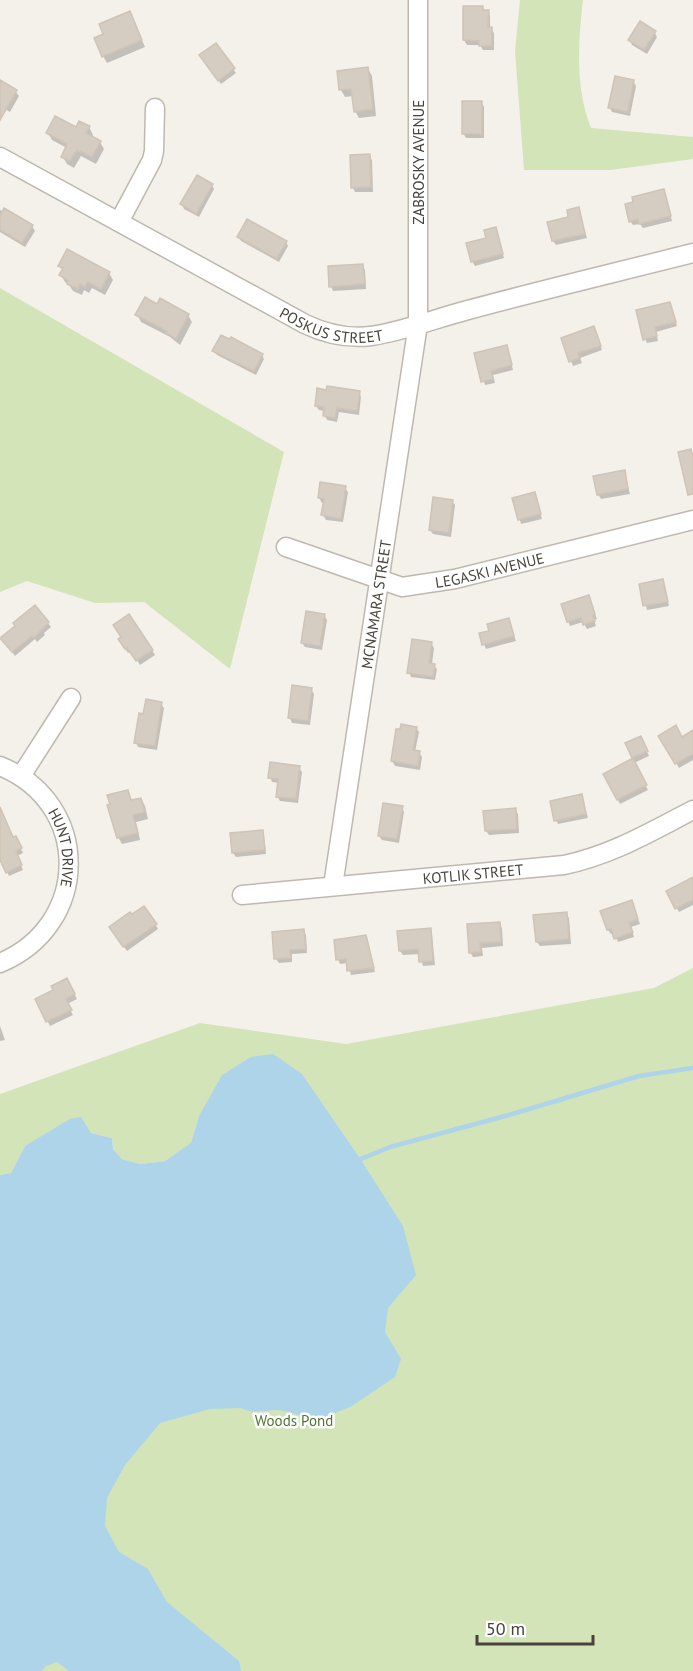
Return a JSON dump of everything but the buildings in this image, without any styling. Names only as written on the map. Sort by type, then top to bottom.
[{"type":"street","name":"ZABROSKY AVENUE","points":[[418,0],[418,324]]},
{"type":"street","points":[[119,222],[152,160],[155,108]]},
{"type":"street","name":"POSKUS STREET","points":[[0,157],[321,332],[339,336],[370,336],[693,253]]},
{"type":"street","name":"MCNAMARA STREET","points":[[333,886],[418,324]]},
{"type":"street","name":"LEGASKI AVENUE","points":[[286,547],[402,587],[454,579],[693,520]]},
{"type":"street","points":[[21,776],[71,698]]},
{"type":"street","name":"HUNT DRIVE","points":[[0,766],[21,776],[41,793],[56,814],[64,832],[68,852],[68,878],[62,903],[49,926],[31,945],[0,963]]},
{"type":"street","name":"KOTLIK STREET","points":[[242,895],[581,862],[626,845],[693,810]]},
{"type":"green space","points":[[520,0],[583,0],[579,48],[580,81],[591,128],[693,137],[693,159],[610,170],[524,170],[515,51]]},
{"type":"green space","points":[[0,288],[284,452],[230,669],[144,602],[95,603],[27,581],[0,592]]},
{"type":"green space","name":"Woods Pond","points":[[693,968],[693,1671],[0,1671],[0,1325],[315,1093],[199,1116],[191,1144],[165,1161],[140,1164],[122,1159],[113,1149],[112,1138],[91,1133],[25,1146],[11,1173],[0,1175],[0,1094],[200,1023],[346,1044],[654,988]]},
{"type":"water","name":"Woods Pond","points":[[273,1054],[302,1074],[403,1226],[416,1275],[388,1308],[385,1332],[401,1359],[395,1377],[352,1406],[318,1420],[279,1410],[252,1412],[240,1408],[210,1409],[160,1423],[125,1465],[107,1498],[105,1526],[119,1552],[148,1569],[167,1602],[239,1661],[241,1671],[69,1671],[57,1662],[46,1666],[42,1671],[0,1671],[0,1175],[11,1173],[25,1146],[70,1119],[81,1117],[91,1133],[112,1138],[113,1149],[122,1159],[140,1164],[165,1161],[191,1143],[199,1116],[222,1075],[251,1057]]},
{"type":"waterway","points":[[356,1161],[390,1147],[509,1115],[639,1076],[693,1068]]}]
